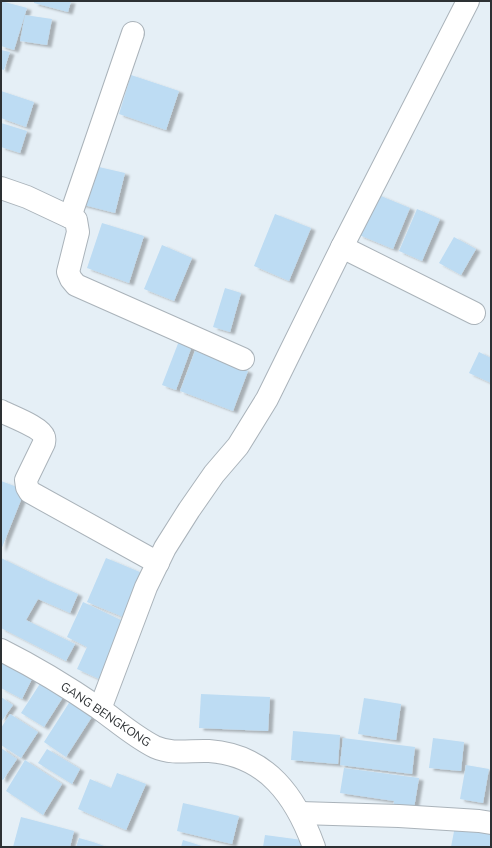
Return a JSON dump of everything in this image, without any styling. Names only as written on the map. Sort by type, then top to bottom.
[{"type":"street","points":[[100,709],[146,587],[165,548],[214,474],[238,446],[267,399],[342,247],[468,1]]},
{"type":"street","points":[[70,218],[133,33]]},
{"type":"street","points":[[1,188],[27,197],[76,220],[78,232],[68,272],[76,285],[243,359]]},
{"type":"street","points":[[342,247],[474,313]]},
{"type":"street","points":[[1,411],[36,428],[42,432],[45,438],[26,480],[27,487],[30,492],[158,563]]},
{"type":"street","name":"GANG BENGKONG","points":[[1,650],[34,667],[100,709],[132,734],[157,748],[177,752],[208,751],[229,753],[263,768],[288,794],[300,813],[314,847]]},
{"type":"street","points":[[300,813],[399,816],[491,823]]},
{"type":"building","points":[[1,1],[27,8],[14,50],[1,46]]},
{"type":"building","points":[[34,1],[71,1],[68,12],[34,3]]},
{"type":"building","points":[[25,15],[52,19],[47,45],[20,41]]},
{"type":"building","points":[[1,50],[10,52],[4,70],[1,69]]},
{"type":"building","points":[[131,75],[179,91],[166,130],[119,114]]},
{"type":"building","points":[[1,91],[34,102],[26,127],[1,118]]},
{"type":"building","points":[[1,123],[27,131],[20,153],[1,147]]},
{"type":"building","points":[[90,165],[125,173],[115,213],[80,204]]},
{"type":"building","points":[[376,194],[410,208],[393,249],[359,235]]},
{"type":"building","points":[[417,209],[440,219],[422,261],[399,251]]},
{"type":"building","points":[[275,214],[311,228],[289,281],[254,266]]},
{"type":"building","points":[[102,223],[144,236],[129,283],[87,268]]},
{"type":"building","points":[[454,237],[476,249],[461,275],[439,263]]},
{"type":"building","points":[[162,245],[192,258],[174,301],[144,289]]},
{"type":"building","points":[[225,288],[241,293],[230,332],[213,327]]},
{"type":"building","points":[[179,341],[192,346],[176,390],[162,385]]},
{"type":"building","points":[[195,351],[248,371],[233,411],[180,391]]},
{"type":"building","points":[[479,352],[491,358],[491,383],[469,373]]},
{"type":"building","points":[[1,481],[25,490],[1,550]]},
{"type":"building","points":[[1,558],[78,594],[70,613],[38,599],[26,620],[75,644],[66,661],[1,628]]},
{"type":"building","points":[[106,558],[147,575],[128,619],[87,602]]},
{"type":"building","points":[[83,602],[125,622],[99,679],[77,669],[87,647],[67,637]]},
{"type":"building","points":[[1,656],[35,673],[22,699],[1,688]]},
{"type":"building","points":[[43,679],[65,694],[44,727],[21,713]]},
{"type":"building","points":[[201,694],[270,697],[268,731],[199,728]]},
{"type":"building","points":[[74,695],[97,709],[66,757],[44,742]]},
{"type":"building","points":[[1,697],[13,705],[1,722]]},
{"type":"building","points":[[364,698],[401,704],[396,740],[358,734]]},
{"type":"building","points":[[10,714],[38,732],[21,758],[1,745],[1,728]]},
{"type":"building","points":[[293,731],[340,735],[338,764],[291,760]]},
{"type":"building","points":[[343,738],[415,747],[412,774],[340,765]]},
{"type":"building","points":[[433,738],[464,742],[461,771],[429,768]]},
{"type":"building","points":[[1,748],[17,759],[3,780],[1,779]]},
{"type":"building","points":[[47,749],[80,769],[72,784],[38,763]]},
{"type":"building","points":[[25,760],[62,784],[43,815],[6,791]]},
{"type":"building","points":[[466,765],[489,769],[483,803],[460,799]]},
{"type":"building","points":[[344,768],[419,778],[413,814],[393,813],[394,801],[340,793]]},
{"type":"building","points":[[117,773],[146,784],[126,830],[78,809],[90,779],[111,788]]},
{"type":"building","points":[[183,803],[239,816],[232,844],[177,831]]},
{"type":"building","points":[[21,817],[74,831],[70,847],[13,847]]},
{"type":"building","points":[[456,821],[491,828],[491,847],[451,847]]},
{"type":"building","points":[[265,835],[302,840],[301,847],[263,847]]},
{"type":"building","points":[[79,838],[93,842],[107,847],[76,847]]},
{"type":"building","points":[[183,840],[205,847],[181,847]]}]
